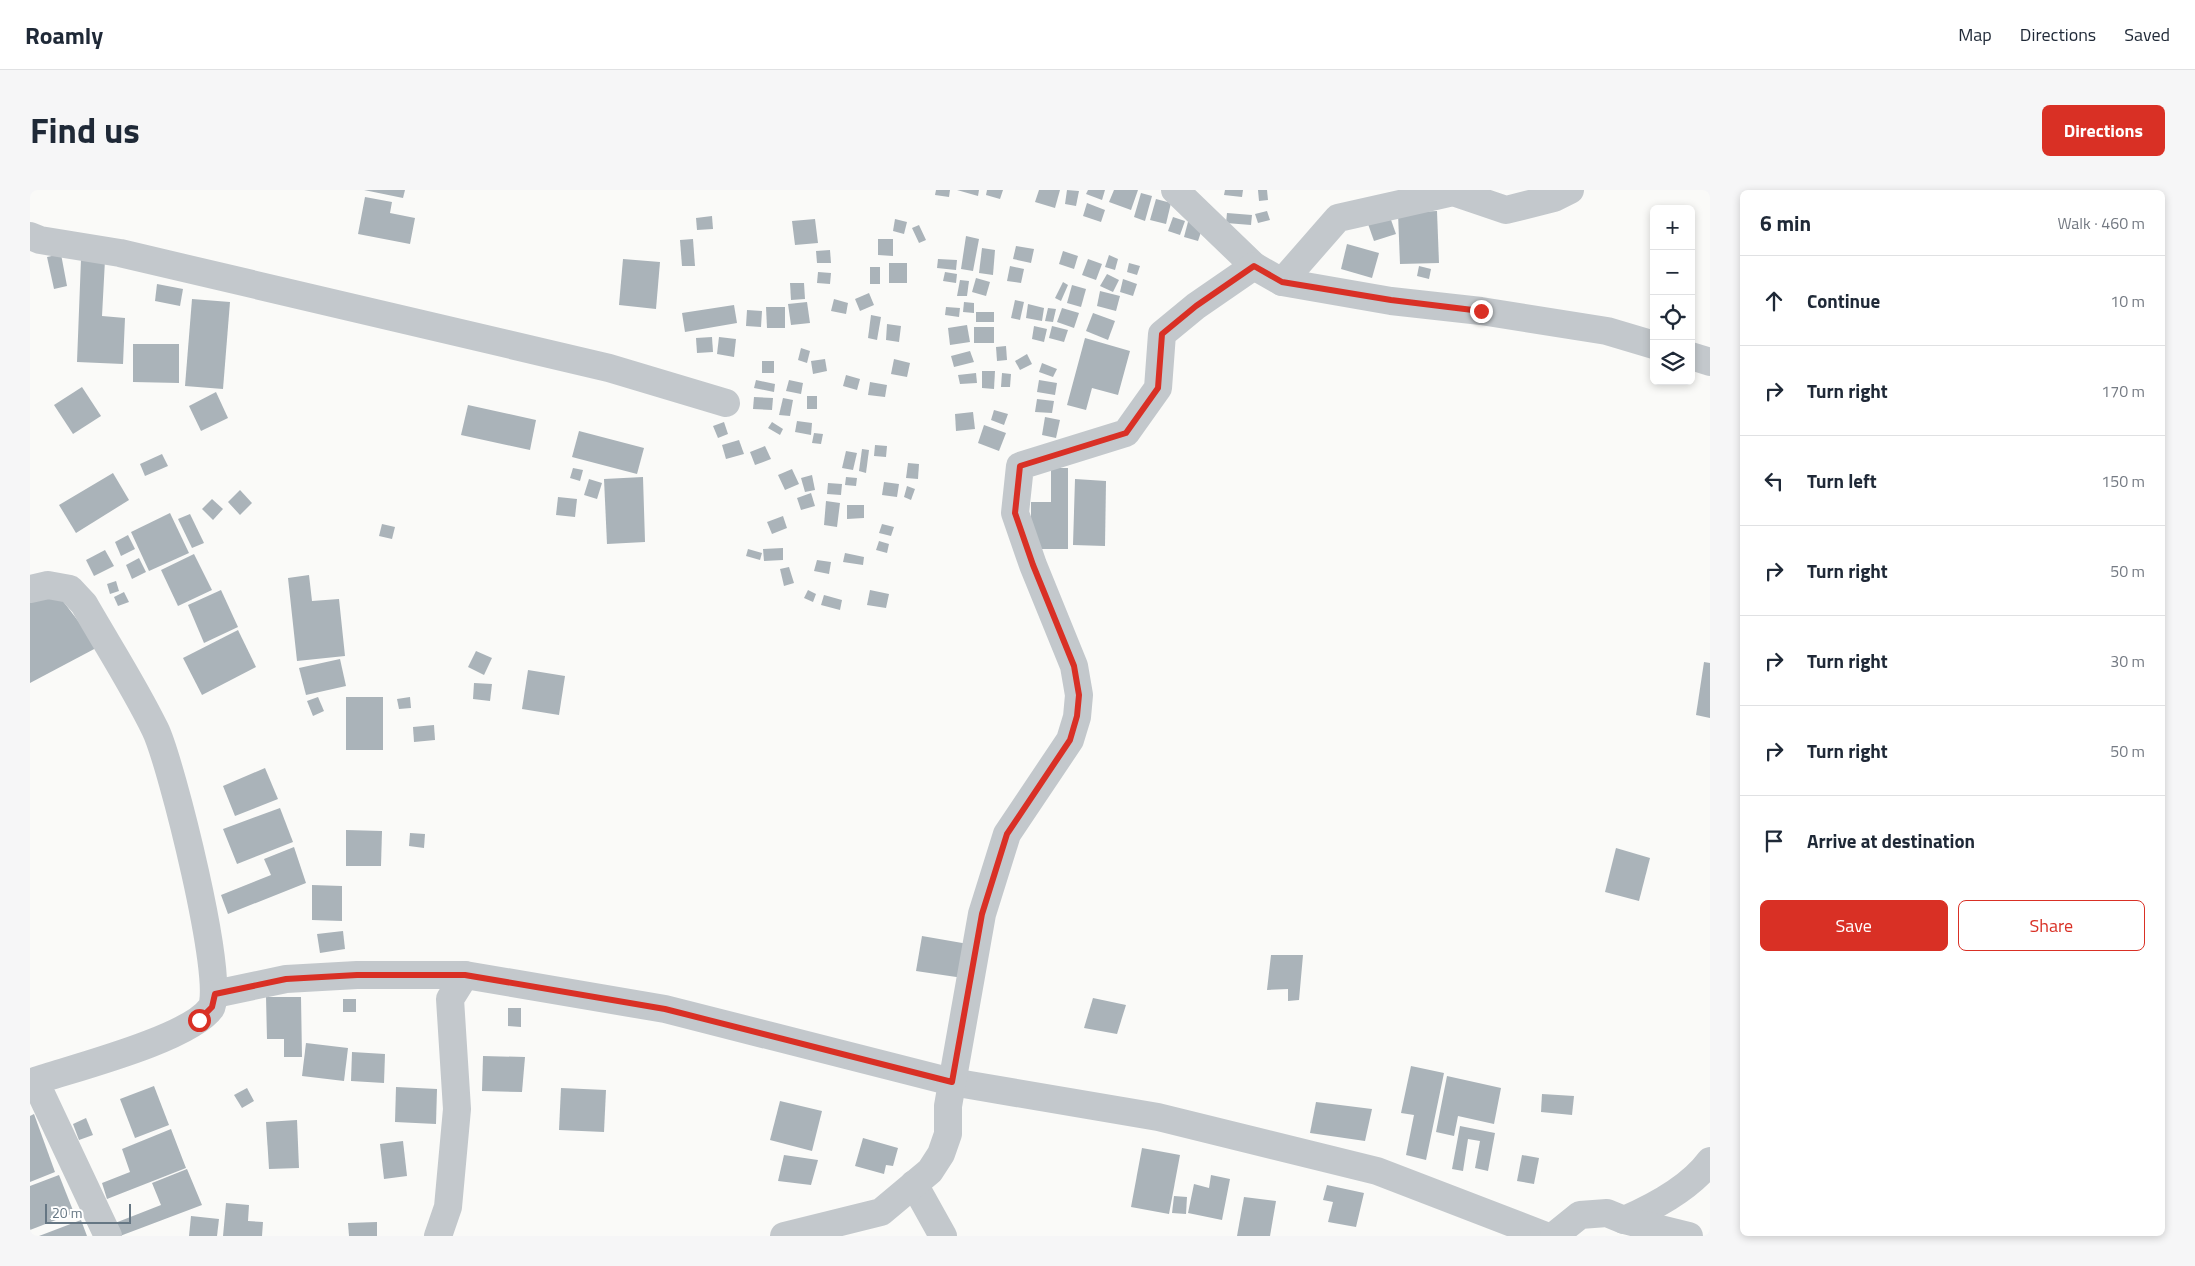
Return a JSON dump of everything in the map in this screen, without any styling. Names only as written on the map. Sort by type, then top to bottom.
[{"type":"street","points":[[1175,190],[1254,266],[1282,282],[1598,330],[1650,344]]},
{"type":"street","points":[[1282,282],[1338,218],[1453,192],[1506,210],[1554,198],[1570,190]]},
{"type":"street","points":[[30,236],[40,240],[120,253],[610,368],[726,403]]},
{"type":"street","points":[[784,1236],[881,1212],[930,1171],[941,1154],[948,1134],[948,1106],[982,914],[1007,834],[1070,740],[1077,716],[1079,695],[1074,666],[1033,565],[1015,513],[1020,466],[1126,433],[1158,388],[1162,334],[1196,306],[1254,266]]},
{"type":"street","points":[[1695,357],[1710,362]]},
{"type":"street","points":[[30,589],[48,585],[70,589],[84,604],[156,730],[173,778],[209,940],[215,994],[212,1007],[199,1020],[172,1036],[32,1082],[108,1236]]},
{"type":"street","points":[[215,994],[286,979],[357,975],[465,975],[665,1009],[952,1082],[1158,1117],[1377,1171],[1546,1236]]},
{"type":"street","points":[[438,1236],[448,1207],[457,1109],[450,999],[465,975]]},
{"type":"street","points":[[1624,1220],[1657,1206],[1704,1170],[1710,1161]]},
{"type":"street","points":[[914,1184],[943,1236]]},
{"type":"street","points":[[1554,1236],[1580,1215],[1607,1212],[1624,1220],[1689,1236]]},
{"type":"building","points":[[364,190],[405,190],[403,198]]},
{"type":"building","points":[[936,190],[950,190],[949,197],[935,195]]},
{"type":"building","points":[[957,190],[979,190],[978,196]]},
{"type":"building","points":[[987,190],[1003,190],[1000,199],[986,195]]},
{"type":"building","points":[[1039,190],[1060,190],[1055,208],[1035,202]]},
{"type":"building","points":[[1067,190],[1079,191],[1076,206],[1065,204]]},
{"type":"building","points":[[1088,190],[1105,190],[1102,200],[1086,194]]},
{"type":"building","points":[[1114,190],[1138,190],[1131,210],[1109,202]]},
{"type":"building","points":[[1225,190],[1243,190],[1242,197],[1224,195]]},
{"type":"building","points":[[1258,190],[1267,190],[1268,200],[1259,201]]},
{"type":"building","points":[[1141,193],[1152,196],[1145,221],[1134,217]]},
{"type":"building","points":[[365,197],[392,202],[390,213],[415,218],[410,244],[358,234]]},
{"type":"building","points":[[1156,199],[1171,203],[1166,224],[1150,220]]},
{"type":"building","points":[[1087,203],[1105,210],[1101,222],[1083,216]]},
{"type":"building","points":[[1267,211],[1270,220],[1258,223],[1255,214]]},
{"type":"building","points":[[1437,211],[1439,263],[1400,264],[1398,213]]},
{"type":"building","points":[[1227,213],[1252,215],[1251,225],[1226,223]]},
{"type":"building","points":[[712,216],[713,229],[697,230],[696,218]]},
{"type":"building","points":[[1173,217],[1185,221],[1180,235],[1168,231]]},
{"type":"building","points":[[1390,217],[1396,234],[1374,241],[1368,224]]},
{"type":"building","points":[[1189,218],[1204,223],[1198,241],[1184,237]]},
{"type":"building","points":[[815,219],[818,243],[795,245],[792,221]]},
{"type":"building","points":[[895,219],[907,222],[904,234],[893,231]]},
{"type":"building","points":[[919,225],[926,240],[919,243],[912,228]]},
{"type":"building","points":[[966,236],[979,239],[973,271],[961,269]]},
{"type":"building","points":[[693,239],[695,266],[682,266],[680,240]]},
{"type":"building","points":[[878,239],[893,239],[893,256],[878,255]]},
{"type":"building","points":[[1347,244],[1379,253],[1372,278],[1341,269]]},
{"type":"building","points":[[1016,246],[1034,249],[1031,263],[1013,259]]},
{"type":"building","points":[[982,248],[995,250],[993,275],[979,273]]},
{"type":"building","points":[[830,250],[831,263],[817,263],[816,251]]},
{"type":"building","points":[[1063,251],[1078,256],[1074,269],[1059,264]]},
{"type":"building","points":[[61,254],[67,286],[54,289],[47,257]]},
{"type":"building","points":[[1109,255],[1118,259],[1115,270],[1105,267]]},
{"type":"building","points":[[81,259],[105,260],[102,316],[125,318],[123,364],[77,362]]},
{"type":"building","points":[[623,259],[660,262],[656,309],[619,305]]},
{"type":"building","points":[[938,259],[957,260],[956,270],[937,268]]},
{"type":"building","points":[[1088,259],[1102,264],[1096,280],[1082,275]]},
{"type":"building","points":[[889,263],[907,263],[907,283],[889,283]]},
{"type":"building","points":[[1129,263],[1140,266],[1137,275],[1127,272]]},
{"type":"building","points":[[1010,266],[1024,269],[1021,283],[1007,281]]},
{"type":"building","points":[[1419,266],[1431,269],[1429,279],[1417,276]]},
{"type":"building","points":[[870,267],[880,267],[880,284],[870,284]]},
{"type":"building","points":[[818,272],[831,273],[830,284],[817,283]]},
{"type":"building","points":[[945,272],[957,274],[956,283],[943,281]]},
{"type":"building","points":[[1107,274],[1119,280],[1113,292],[1100,286]]},
{"type":"building","points":[[976,278],[990,282],[986,296],[972,292]]},
{"type":"building","points":[[1123,279],[1137,284],[1133,296],[1120,292]]},
{"type":"building","points":[[960,280],[969,281],[967,296],[957,296]]},
{"type":"building","points":[[1063,282],[1068,285],[1061,301],[1055,298]]},
{"type":"building","points":[[790,283],[804,283],[805,299],[791,300]]},
{"type":"building","points":[[157,284],[183,289],[180,306],[155,301]]},
{"type":"building","points":[[1072,285],[1086,289],[1081,307],[1067,303]]},
{"type":"building","points":[[1100,291],[1120,296],[1116,311],[1097,306]]},
{"type":"building","points":[[869,293],[874,305],[860,311],[855,299]]},
{"type":"building","points":[[192,299],[230,302],[223,389],[185,386]]},
{"type":"building","points":[[834,299],[848,303],[846,314],[831,311]]},
{"type":"building","points":[[1015,300],[1024,302],[1020,320],[1011,318]]},
{"type":"building","points":[[807,302],[810,323],[791,325],[788,304]]},
{"type":"building","points":[[964,302],[974,303],[974,313],[963,312]]},
{"type":"building","points":[[1028,304],[1044,308],[1042,321],[1026,318]]},
{"type":"building","points":[[734,305],[737,323],[685,332],[682,313]]},
{"type":"building","points":[[766,307],[785,307],[785,328],[767,328]]},
{"type":"building","points":[[946,307],[960,308],[959,317],[945,315]]},
{"type":"building","points":[[1048,308],[1056,309],[1053,322],[1045,321]]},
{"type":"building","points":[[1062,308],[1079,313],[1074,328],[1057,322]]},
{"type":"building","points":[[747,310],[762,311],[761,327],[746,326]]},
{"type":"building","points":[[976,312],[994,312],[994,322],[976,322]]},
{"type":"building","points":[[1093,313],[1115,321],[1108,340],[1086,331]]},
{"type":"building","points":[[871,315],[881,317],[877,340],[868,338]]},
{"type":"building","points":[[887,324],[901,326],[899,342],[886,340]]},
{"type":"building","points":[[967,325],[970,342],[950,345],[948,328]]},
{"type":"building","points":[[1034,326],[1047,329],[1044,342],[1032,339]]},
{"type":"building","points":[[1052,326],[1068,330],[1064,342],[1049,338]]},
{"type":"building","points":[[974,327],[994,327],[994,343],[974,343]]},
{"type":"building","points":[[712,337],[713,352],[697,353],[696,338]]},
{"type":"building","points":[[719,337],[736,339],[734,357],[717,354]]},
{"type":"building","points":[[1085,338],[1130,351],[1118,395],[1092,388],[1086,410],[1067,405]]},
{"type":"building","points":[[133,344],[179,344],[179,383],[133,382]]},
{"type":"building","points":[[1006,346],[1007,360],[997,361],[996,347]]},
{"type":"building","points":[[801,348],[810,351],[807,363],[798,360]]},
{"type":"building","points":[[970,351],[974,362],[954,367],[951,356]]},
{"type":"building","points":[[1027,354],[1032,364],[1020,370],[1015,361]]},
{"type":"building","points":[[825,359],[827,371],[813,374],[811,361]]},
{"type":"building","points":[[894,359],[910,363],[907,377],[891,374]]},
{"type":"building","points":[[762,361],[774,361],[774,373],[762,373]]},
{"type":"building","points":[[1042,363],[1057,369],[1053,377],[1039,372]]},
{"type":"building","points":[[982,371],[995,371],[994,389],[982,388]]},
{"type":"building","points":[[976,373],[977,383],[960,384],[958,375]]},
{"type":"building","points":[[1002,373],[1011,374],[1010,387],[1001,387]]},
{"type":"building","points":[[846,375],[860,379],[857,390],[843,386]]},
{"type":"building","points":[[756,380],[775,384],[774,392],[754,388]]},
{"type":"building","points":[[789,380],[803,383],[801,394],[786,391]]},
{"type":"building","points":[[1039,380],[1057,383],[1055,395],[1037,392]]},
{"type":"building","points":[[870,382],[887,385],[885,397],[868,395]]},
{"type":"building","points":[[82,387],[101,416],[73,434],[54,405]]},
{"type":"building","points":[[216,392],[228,418],[201,431],[189,406]]},
{"type":"building","points":[[807,396],[817,396],[817,409],[807,409]]},
{"type":"building","points":[[754,397],[773,398],[772,410],[753,409]]},
{"type":"building","points":[[783,398],[793,400],[790,416],[779,415]]},
{"type":"building","points":[[1037,399],[1054,401],[1052,413],[1035,412]]},
{"type":"building","points":[[468,405],[536,420],[530,450],[461,435]]},
{"type":"building","points":[[994,410],[1008,414],[1004,425],[991,420]]},
{"type":"building","points":[[973,412],[975,429],[956,431],[955,414]]},
{"type":"building","points":[[1045,417],[1060,420],[1056,438],[1042,435]]},
{"type":"building","points":[[797,421],[812,423],[811,435],[795,432]]},
{"type":"building","points":[[724,422],[728,434],[718,438],[713,426]]},
{"type":"building","points":[[772,422],[783,429],[780,435],[768,428]]},
{"type":"building","points":[[984,425],[1006,433],[999,451],[978,443]]},
{"type":"building","points":[[579,431],[644,448],[637,474],[572,457]]},
{"type":"building","points":[[814,433],[823,434],[821,444],[812,443]]},
{"type":"building","points":[[739,440],[744,454],[726,459],[722,445]]},
{"type":"building","points":[[875,445],[887,446],[886,457],[874,456]]},
{"type":"building","points":[[765,446],[771,459],[755,465],[750,452]]},
{"type":"building","points":[[862,449],[869,450],[866,473],[859,471]]},
{"type":"building","points":[[846,451],[857,453],[853,470],[842,468]]},
{"type":"building","points":[[162,454],[168,466],[145,476],[140,464]]},
{"type":"building","points":[[908,463],[919,464],[918,479],[906,478]]},
{"type":"building","points":[[573,468],[583,470],[580,481],[570,478]]},
{"type":"building","points":[[1051,468],[1068,468],[1068,549],[1031,549],[1031,502],[1051,502]]},
{"type":"building","points":[[792,469],[799,484],[785,490],[778,475]]},
{"type":"building","points":[[113,473],[129,500],[76,533],[59,505]]},
{"type":"building","points":[[812,475],[815,490],[805,492],[801,478]]},
{"type":"building","points":[[643,477],[645,542],[607,544],[604,479]]},
{"type":"building","points":[[846,477],[857,478],[856,486],[845,485]]},
{"type":"building","points":[[589,479],[602,483],[597,499],[584,495]]},
{"type":"building","points":[[1075,479],[1106,481],[1105,546],[1073,545]]},
{"type":"building","points":[[884,482],[899,484],[897,497],[882,495]]},
{"type":"building","points":[[828,483],[842,484],[841,495],[827,494]]},
{"type":"building","points":[[907,486],[915,489],[911,500],[904,497]]},
{"type":"building","points":[[240,490],[252,503],[240,515],[228,502]]},
{"type":"building","points":[[811,493],[815,506],[801,510],[797,498]]},
{"type":"building","points":[[558,497],[577,499],[575,517],[556,515]]},
{"type":"building","points":[[212,499],[223,509],[213,520],[202,509]]},
{"type":"building","points":[[826,501],[840,503],[837,527],[824,525]]},
{"type":"building","points":[[847,505],[864,505],[864,518],[847,519]]},
{"type":"building","points":[[170,513],[189,553],[149,571],[131,532]]},
{"type":"building","points":[[190,514],[204,543],[192,548],[178,519]]},
{"type":"building","points":[[783,516],[787,528],[772,534],[767,522]]},
{"type":"building","points":[[382,524],[395,527],[392,539],[379,536]]},
{"type":"building","points":[[882,524],[894,527],[891,536],[879,533]]},
{"type":"building","points":[[128,535],[135,549],[121,556],[115,542]]},
{"type":"building","points":[[879,541],[889,544],[887,553],[876,550]]},
{"type":"building","points":[[783,548],[783,560],[764,561],[763,549]]},
{"type":"building","points":[[748,549],[762,553],[760,560],[746,556]]},
{"type":"building","points":[[105,550],[114,566],[94,576],[86,560]]},
{"type":"building","points":[[845,553],[864,557],[863,565],[843,562]]},
{"type":"building","points":[[194,554],[212,590],[178,606],[161,570]]},
{"type":"building","points":[[139,558],[146,572],[132,579],[126,565]]},
{"type":"building","points":[[817,560],[831,562],[829,574],[814,571]]},
{"type":"building","points":[[789,567],[794,583],[784,586],[780,569]]},
{"type":"building","points":[[309,575],[312,601],[339,599],[345,656],[297,661],[288,578]]},
{"type":"building","points":[[116,581],[119,591],[110,594],[107,584]]},
{"type":"building","points":[[53,588],[98,647],[30,683],[30,603]]},
{"type":"building","points":[[221,590],[238,627],[204,643],[188,605]]},
{"type":"building","points":[[808,590],[816,594],[813,602],[804,598]]},
{"type":"building","points":[[870,590],[889,594],[886,608],[867,605]]},
{"type":"building","points":[[124,592],[129,602],[118,606],[114,597]]},
{"type":"building","points":[[824,595],[842,600],[840,610],[821,605]]},
{"type":"building","points":[[238,630],[256,667],[202,695],[183,658]]},
{"type":"building","points":[[476,651],[492,658],[484,675],[468,667]]},
{"type":"building","points":[[340,659],[346,686],[306,695],[299,668]]},
{"type":"building","points":[[1704,662],[1710,663],[1710,718],[1696,715]]},
{"type":"building","points":[[528,670],[565,676],[559,715],[522,709]]},
{"type":"building","points":[[474,683],[492,684],[490,701],[473,699]]},
{"type":"building","points":[[318,697],[324,711],[313,716],[307,701]]},
{"type":"building","points":[[346,697],[383,697],[383,750],[346,750]]},
{"type":"building","points":[[410,697],[411,708],[399,709],[397,699]]},
{"type":"building","points":[[434,725],[435,740],[414,742],[413,727]]},
{"type":"building","points":[[265,768],[278,799],[235,816],[223,786]]},
{"type":"building","points":[[280,808],[293,842],[237,864],[223,829]]},
{"type":"building","points":[[346,830],[382,831],[381,866],[346,866]]},
{"type":"building","points":[[410,833],[425,834],[424,848],[409,846]]},
{"type":"building","points":[[294,847],[306,883],[228,914],[221,895],[271,875],[264,859]]},
{"type":"building","points":[[1616,848],[1650,858],[1639,901],[1605,892]]},
{"type":"building","points":[[312,885],[342,886],[342,921],[312,920]]},
{"type":"building","points":[[343,931],[345,949],[320,953],[317,934]]},
{"type":"building","points":[[922,936],[968,944],[963,978],[916,971]]},
{"type":"building","points":[[1271,955],[1303,955],[1299,1000],[1288,1001],[1288,989],[1267,990]]},
{"type":"building","points":[[266,997],[301,997],[302,1057],[284,1057],[284,1039],[267,1039]]},
{"type":"building","points":[[1093,998],[1126,1005],[1117,1034],[1084,1028]]},
{"type":"building","points":[[343,999],[356,999],[356,1012],[343,1012]]},
{"type":"building","points":[[508,1008],[521,1008],[521,1027],[508,1026]]},
{"type":"building","points":[[306,1043],[348,1048],[344,1081],[302,1076]]},
{"type":"building","points":[[352,1052],[385,1054],[384,1083],[351,1081]]},
{"type":"building","points":[[483,1056],[525,1057],[522,1092],[482,1091]]},
{"type":"building","points":[[1411,1066],[1444,1073],[1426,1160],[1406,1155],[1414,1115],[1401,1113]]},
{"type":"building","points":[[1447,1076],[1501,1088],[1494,1124],[1458,1116],[1454,1136],[1436,1132]]},
{"type":"building","points":[[154,1086],[169,1125],[135,1138],[120,1099]]},
{"type":"building","points":[[396,1087],[437,1089],[436,1124],[395,1122]]},
{"type":"building","points":[[247,1088],[254,1101],[242,1108],[234,1095]]},
{"type":"building","points":[[561,1088],[606,1090],[604,1132],[559,1130]]},
{"type":"building","points":[[1542,1094],[1574,1096],[1572,1115],[1541,1112]]},
{"type":"building","points":[[780,1101],[822,1111],[812,1151],[770,1140]]},
{"type":"building","points":[[1316,1102],[1372,1109],[1365,1141],[1310,1133]]},
{"type":"building","points":[[34,1114],[55,1172],[30,1182],[30,1116]]},
{"type":"building","points":[[86,1118],[93,1135],[79,1140],[73,1124]]},
{"type":"building","points":[[297,1120],[299,1168],[269,1169],[266,1122]]},
{"type":"building","points":[[1460,1126],[1495,1133],[1488,1171],[1475,1168],[1480,1141],[1468,1139],[1463,1171],[1452,1169]]},
{"type":"building","points":[[171,1129],[186,1168],[107,1199],[102,1183],[130,1172],[122,1149]]},
{"type":"building","points":[[863,1138],[898,1148],[893,1166],[886,1165],[884,1174],[855,1166]]},
{"type":"building","points":[[403,1141],[407,1176],[384,1179],[380,1144]]},
{"type":"building","points":[[1142,1148],[1180,1155],[1169,1214],[1131,1207]]},
{"type":"building","points":[[784,1155],[818,1160],[811,1185],[778,1181]]},
{"type":"building","points":[[1522,1155],[1539,1158],[1534,1184],[1517,1181]]},
{"type":"building","points":[[187,1169],[202,1205],[120,1236],[115,1223],[161,1205],[152,1183]]},
{"type":"building","points":[[59,1175],[74,1213],[30,1230],[30,1186]]},
{"type":"building","points":[[1211,1175],[1230,1179],[1222,1220],[1188,1213],[1194,1184],[1209,1188]]},
{"type":"building","points":[[1327,1185],[1364,1193],[1356,1227],[1328,1222],[1333,1202],[1323,1200]]},
{"type":"building","points":[[1174,1196],[1187,1197],[1186,1214],[1172,1213]]},
{"type":"building","points":[[1244,1197],[1276,1201],[1270,1236],[1237,1236]]},
{"type":"building","points":[[226,1203],[249,1205],[248,1221],[263,1222],[262,1236],[223,1236]]},
{"type":"building","points":[[191,1216],[219,1219],[217,1236],[189,1236]]},
{"type":"building","points":[[81,1220],[87,1236],[39,1236]]},
{"type":"building","points":[[377,1222],[377,1236],[349,1236],[348,1223]]},
{"type":"route","points":[[199,1020],[212,1007],[215,994],[286,979],[357,975],[465,975],[665,1009],[952,1082],[982,914],[1007,834],[1070,740],[1077,716],[1079,695],[1074,666],[1033,565],[1015,513],[1020,466],[1126,433],[1158,388],[1162,334],[1196,306],[1254,266],[1282,282],[1391,300],[1481,311]]}]
